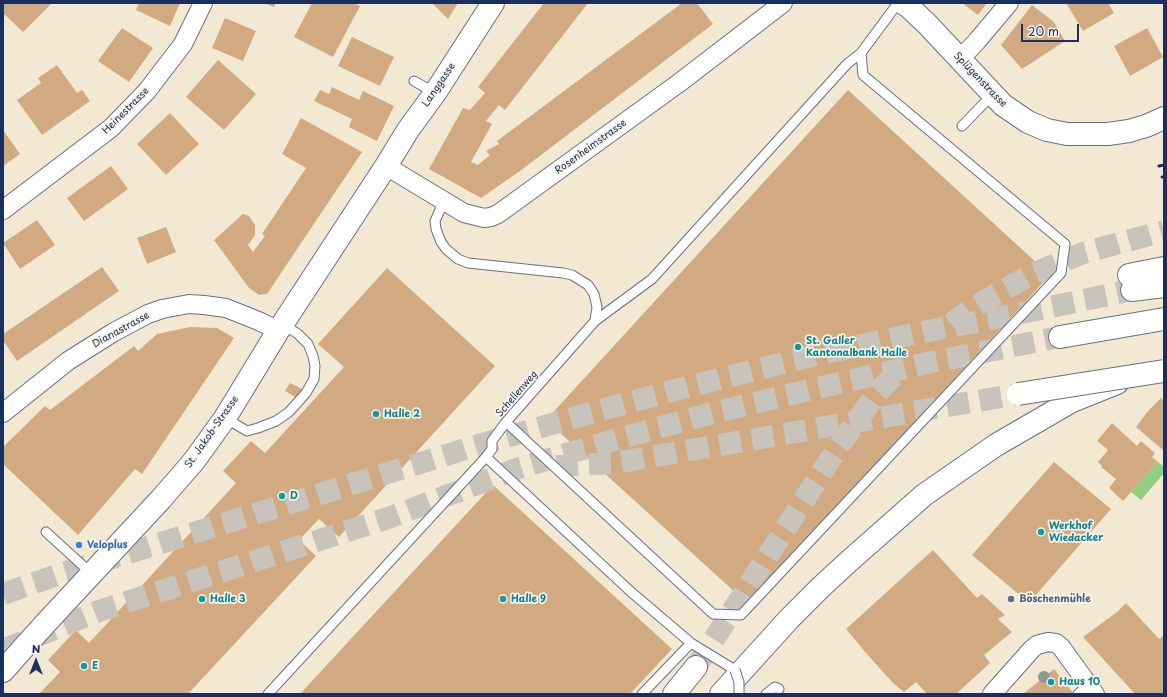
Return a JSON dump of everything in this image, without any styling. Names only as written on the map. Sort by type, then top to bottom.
[{"type":"main road","name":"Langgasse","points":[[386,166],[408,130],[435,92],[493,3]]},
{"type":"main road","name":"Splügenstrasse","points":[[906,4],[927,24],[1003,105],[1028,122],[1047,130],[1067,134],[1108,134],[1129,131],[1146,126],[1164,118]]},
{"type":"main road","name":"St. Jakob-Strasse","points":[[3,671],[44,624],[92,574],[194,461],[225,418],[280,327],[386,166]]},
{"type":"main road","points":[[1164,268],[1130,282],[1164,286]]},
{"type":"main road","points":[[1060,337],[1164,319]]},
{"type":"main road","points":[[721,694],[789,619],[821,587],[868,543],[924,495],[996,445],[1072,401],[1164,363]]},
{"type":"main road","points":[[1018,394],[1164,371]]},
{"type":"main road","points":[[674,694],[696,667]]},
{"type":"street","name":"Heinestrasse","points":[[3,210],[111,128],[147,91],[183,44],[203,3]]},
{"type":"street","name":"Rosenheimstrasse","points":[[386,166],[464,213],[484,218],[491,217],[498,214],[679,83],[783,3]]},
{"type":"street","points":[[960,59],[1008,3]]},
{"type":"street","name":"Dianastrasse","points":[[3,413],[68,361],[114,332],[148,314],[162,309],[189,304],[226,308],[261,322],[280,327]]},
{"type":"street","points":[[992,694],[1032,649],[1037,645],[1048,642],[1056,643],[1061,647],[1087,691]]},
{"type":"lane","name":"Schellenweg","points":[[486,457],[492,449],[492,441],[506,422],[595,321],[652,279],[847,64],[861,53],[906,4]]},
{"type":"lane","points":[[506,422],[713,614],[741,615],[1061,273],[1065,244],[863,75],[861,53]]},
{"type":"lane","points":[[414,81],[435,92]]},
{"type":"lane","points":[[962,126],[993,94]]},
{"type":"lane","points":[[444,201],[435,221],[436,229],[441,242],[446,249],[458,259],[468,263],[572,275],[588,285],[594,294],[597,307],[595,321]]},
{"type":"lane","points":[[225,418],[247,431],[276,421],[289,412],[306,392],[314,379],[315,366],[308,344],[298,334],[280,327]]},
{"type":"lane","points":[[268,694],[486,457],[630,591],[691,643],[735,670],[739,682],[738,694]]},
{"type":"lane","points":[[46,532],[92,574]]},
{"type":"lane","points":[[642,694],[691,643]]},
{"type":"lane","points":[[766,694],[775,687],[779,689]]},
{"type":"green space","points":[[1158,462],[1164,467],[1164,473],[1141,500],[1131,492]]},
{"type":"building","points":[[4,3],[52,3],[23,32],[3,13]]},
{"type":"building","points":[[139,3],[180,3],[170,26],[136,10]]},
{"type":"building","points":[[264,3],[276,3],[274,7]]},
{"type":"building","points":[[312,3],[353,3],[360,6],[333,57],[294,37]]},
{"type":"building","points":[[432,3],[458,3],[448,19]]},
{"type":"building","points":[[544,3],[588,3],[505,110],[499,105],[486,121],[492,124],[471,162],[478,165],[490,155],[486,151],[499,144],[497,141],[682,3],[697,3],[713,24],[520,171],[481,198],[429,169],[463,108],[470,110],[485,93],[478,87]]},
{"type":"building","points":[[962,3],[987,3],[978,15]]},
{"type":"building","points":[[1066,3],[1108,3],[1114,13],[1083,31]]},
{"type":"building","points":[[1032,5],[1054,22],[1065,41],[1022,69],[1001,45]]},
{"type":"building","points":[[225,18],[256,31],[243,61],[212,48]]},
{"type":"building","points":[[122,28],[153,48],[129,82],[98,61]]},
{"type":"building","points":[[1147,28],[1163,57],[1130,76],[1114,46]]},
{"type":"building","points":[[352,37],[394,57],[380,86],[338,66]]},
{"type":"building","points":[[218,60],[256,94],[224,130],[186,97]]},
{"type":"building","points":[[57,65],[77,93],[82,90],[90,101],[42,135],[17,100],[41,83],[38,78]]},
{"type":"building","points":[[332,87],[359,100],[363,91],[394,106],[377,141],[349,127],[352,119],[314,101],[320,90],[329,94]]},
{"type":"building","name":"St. Galler Kantonalbank Halle","points":[[848,90],[1050,275],[748,604],[546,420]]},
{"type":"building","points":[[170,113],[199,144],[166,175],[137,144]]},
{"type":"building","points":[[301,118],[362,152],[267,294],[259,295],[249,288],[214,240],[243,214],[249,216],[255,225],[255,235],[248,245],[253,252],[265,236],[262,234],[306,168],[282,154]]},
{"type":"building","points":[[3,130],[20,154],[3,166]]},
{"type":"building","points":[[111,166],[128,189],[84,221],[67,198]]},
{"type":"building","points":[[37,220],[55,245],[20,269],[3,243]]},
{"type":"building","points":[[166,227],[176,252],[147,264],[137,238]]},
{"type":"building","points":[[102,267],[119,291],[17,361],[3,340],[3,334]]},
{"type":"building","points":[[387,268],[495,366],[339,537],[319,519],[299,540],[316,556],[188,694],[39,694],[60,672],[48,660],[76,630],[89,643],[236,483],[223,471],[251,441],[265,453],[344,367],[318,344]]},
{"type":"building","points":[[190,327],[217,328],[234,338],[142,474],[135,469],[78,535],[3,464],[3,447],[45,406],[50,410],[134,346],[138,351],[157,334]]},
{"type":"building","points":[[290,383],[302,389],[297,398],[285,391]]},
{"type":"building","points":[[1161,398],[1164,401],[1164,451],[1136,427],[1148,411]]},
{"type":"building","points":[[1112,423],[1137,446],[1141,441],[1155,453],[1152,457],[1158,462],[1123,501],[1109,488],[1116,479],[1101,467],[1102,466],[1098,462],[1108,450],[1097,441]]},
{"type":"building","name":"Werkhof Wiedacker","points":[[1054,462],[1111,509],[1029,603],[972,555]]},
{"type":"building","name":"Halle 9","points":[[493,485],[672,649],[630,694],[300,694]]},
{"type":"building","points":[[933,550],[977,598],[982,594],[1005,615],[998,619],[1012,632],[984,655],[990,663],[956,694],[927,694],[916,682],[904,692],[893,683],[846,629]]},
{"type":"building","points":[[1126,603],[1159,639],[1164,635],[1164,694],[1135,694],[1083,637],[1117,612]]},
{"type":"building","name":"Haus 10","points":[[1054,669],[1074,694],[1023,694]]},
{"type":"tunnel","points":[[951,324],[972,308],[1032,274],[1083,253],[1164,231]]},
{"type":"tunnel","points":[[3,594],[60,574],[492,441],[675,390],[811,356],[1132,290]]},
{"type":"tunnel","points":[[3,650],[99,611],[391,517],[519,468],[716,412],[932,362],[1060,337]]},
{"type":"tunnel","points":[[696,667],[835,452],[876,394],[901,368]]},
{"type":"tunnel","points":[[556,466],[615,463],[1018,394]]},
{"type":"railway","points":[[1159,166],[1164,165]]},
{"type":"place","name":"St. Galler Kantonalbank Halle","points":[[798,347]]},
{"type":"place","name":"Halle 2","points":[[376,414]]},
{"type":"place","name":"D","points":[[282,496]]},
{"type":"place","name":"Werkhof Wiedacker","points":[[1041,532]]},
{"type":"place","name":"Veloplus","points":[[79,545]]},
{"type":"place","name":"Halle 3","points":[[202,599]]},
{"type":"place","name":"Halle 9","points":[[503,599]]},
{"type":"place","name":"Böschenmühle","points":[[1011,599]]},
{"type":"place","name":"E","points":[[84,666]]},
{"type":"place","name":"Haus 10","points":[[1051,682]]}]
